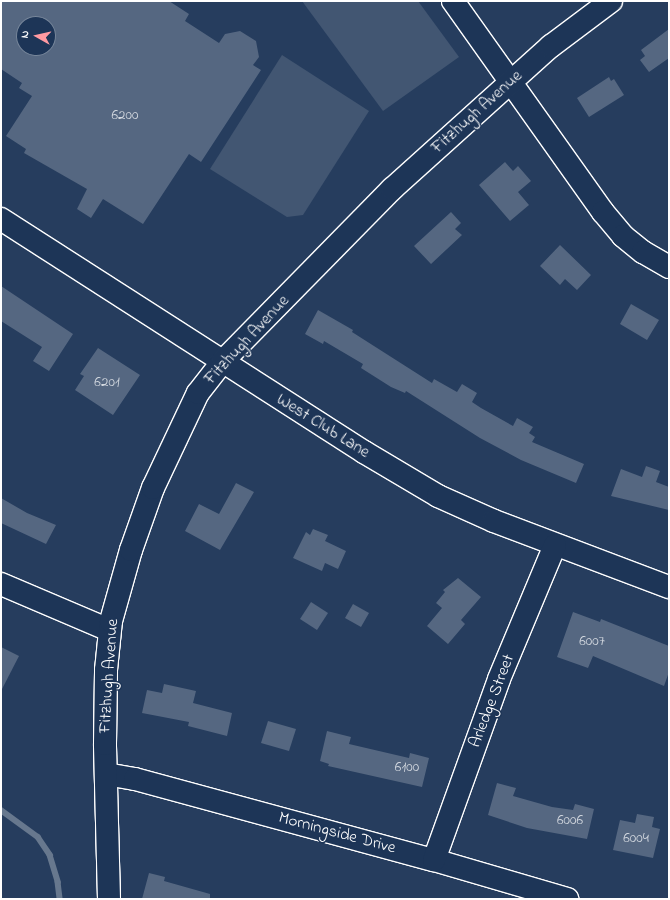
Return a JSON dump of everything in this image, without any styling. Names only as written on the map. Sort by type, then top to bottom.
[{"type":"street","points":[[453,1],[603,212],[623,236],[669,267]]},
{"type":"street","name":"Fitzhugh Avenue","points":[[109,899],[106,774],[109,630],[131,550],[153,488],[198,393],[222,362],[392,189],[551,46],[611,1]]},
{"type":"street","name":"West Club Lane","points":[[1,219],[222,362],[364,452],[438,496],[494,521],[669,587]]},
{"type":"street","name":"Arledge Street","points":[[434,860],[499,680],[555,545]]},
{"type":"street","points":[[1,584],[109,630]]},
{"type":"street","name":"Morningside Drive","points":[[106,774],[136,778],[434,860],[567,899]]},
{"type":"shaded area","points":[[302,1],[418,1],[459,57],[383,111]]},
{"type":"shaded area","points":[[282,55],[369,111],[303,215],[287,217],[210,169]]},
{"type":"building","points":[[1,1],[169,1],[189,14],[185,21],[219,43],[225,34],[240,31],[256,41],[259,57],[253,65],[261,70],[201,162],[189,154],[143,224],[103,199],[91,218],[77,209],[87,189],[24,153],[26,149],[6,136],[32,96],[19,88],[22,83],[1,69]]},
{"type":"building","points":[[669,29],[669,58],[649,72],[640,60],[645,56],[641,50]]},
{"type":"building","points":[[609,77],[611,81],[614,79],[624,95],[589,117],[577,98]]},
{"type":"building","points":[[505,162],[513,171],[518,166],[531,181],[518,192],[529,205],[510,221],[479,185]]},
{"type":"building","points":[[451,212],[461,223],[455,229],[462,235],[431,264],[414,246]]},
{"type":"building","points":[[560,245],[591,275],[577,290],[565,279],[560,285],[540,266]]},
{"type":"building","points":[[1,286],[73,334],[49,371],[33,361],[42,347],[1,321]]},
{"type":"building","points":[[631,304],[659,320],[647,340],[620,324]]},
{"type":"building","points":[[318,310],[353,330],[352,332],[432,383],[434,379],[457,392],[462,384],[477,393],[472,402],[481,408],[513,426],[517,418],[533,427],[529,433],[535,437],[532,442],[584,464],[576,483],[521,460],[480,438],[406,391],[405,393],[391,387],[361,368],[363,364],[324,341],[323,344],[305,334]]},
{"type":"building","points":[[98,348],[140,375],[113,415],[75,390],[84,376],[80,374]]},
{"type":"building","points":[[646,466],[660,471],[656,482],[669,487],[669,510],[611,496],[621,469],[642,477]]},
{"type":"building","points":[[236,483],[254,492],[220,550],[185,531],[199,504],[219,514]]},
{"type":"building","points":[[1,498],[27,513],[56,525],[46,544],[1,523]]},
{"type":"building","points":[[313,529],[328,535],[325,541],[346,551],[338,569],[325,563],[322,571],[293,558],[306,532],[310,535]]},
{"type":"building","points":[[458,578],[481,597],[461,620],[465,624],[448,644],[427,626],[442,608],[436,603],[445,592],[443,590]]},
{"type":"building","points":[[311,602],[328,613],[317,630],[300,619]]},
{"type":"building","points":[[353,604],[369,613],[361,627],[345,618]]},
{"type":"building","points":[[573,612],[600,622],[601,619],[669,646],[669,672],[664,686],[593,656],[588,668],[557,657]]},
{"type":"building","points":[[1,647],[19,656],[1,691]]},
{"type":"building","points":[[164,684],[196,691],[193,703],[232,713],[227,736],[188,726],[189,722],[142,713],[147,690],[162,693]]},
{"type":"building","points":[[268,721],[296,729],[289,751],[261,743]]},
{"type":"building","points":[[327,731],[351,737],[349,744],[409,758],[410,753],[429,758],[422,787],[328,766],[329,764],[320,761]]},
{"type":"building","points":[[497,783],[516,788],[513,796],[552,807],[573,810],[575,804],[594,809],[587,839],[527,828],[488,815]]},
{"type":"building","points":[[637,814],[654,817],[652,827],[660,829],[653,858],[613,850],[620,820],[635,823]]},
{"type":"building","points":[[149,873],[165,877],[164,881],[210,894],[210,899],[142,899]]},
{"type":"waterway","points":[[1,810],[38,837],[50,855],[58,882],[60,899]]}]
